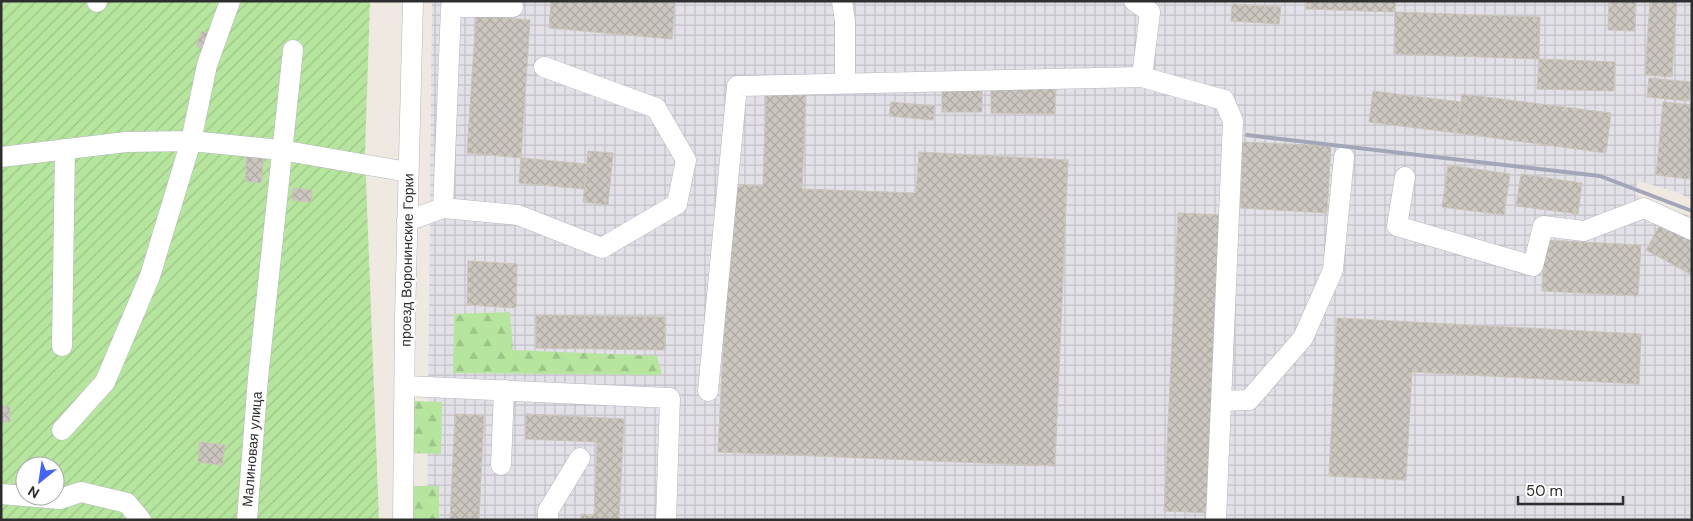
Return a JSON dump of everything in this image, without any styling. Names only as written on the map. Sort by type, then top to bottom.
[{"type":"street","points":[[62,430],[105,382],[150,276],[191,142],[207,65],[230,1]]},
{"type":"street","name":"проезд Воронинские Горки","points":[[403,520],[412,1]]},
{"type":"street","points":[[842,1],[845,21],[845,83]]},
{"type":"street","points":[[1134,1],[1150,12],[1142,77]]},
{"type":"street","points":[[443,208],[451,7],[513,7]]},
{"type":"street","name":"Малиновая улица","points":[[247,520],[258,378],[293,50]]},
{"type":"street","points":[[407,221],[443,208],[518,215],[602,248],[677,204],[686,160],[656,108],[544,67]]},
{"type":"street","points":[[708,391],[737,86],[1142,77],[1224,100],[1233,121],[1216,520]]},
{"type":"street","points":[[1,156],[126,142],[191,142],[281,150],[408,172]]},
{"type":"street","points":[[62,346],[65,149]]},
{"type":"street","points":[[1222,401],[1249,400],[1303,338],[1333,270],[1344,158]]},
{"type":"street","points":[[1404,177],[1397,226],[1534,266],[1543,226],[1584,231],[1644,208],[1692,230]]},
{"type":"street","points":[[405,386],[670,398],[666,520]]},
{"type":"street","points":[[501,465],[504,390]]},
{"type":"street","points":[[548,520],[548,511],[580,458]]},
{"type":"street","points":[[1,494],[60,499],[81,492],[127,503],[141,520]]},
{"type":"shaded area","points":[[432,1],[1692,1],[1692,200],[1677,192],[1638,181],[1635,195],[1692,217],[1692,520],[427,520]]},
{"type":"green space","points":[[1,1],[370,1],[365,154],[379,520],[1,520]]},
{"type":"green space","points":[[510,312],[513,350],[657,356],[662,375],[453,373],[454,314]]},
{"type":"green space","points":[[412,401],[442,402],[441,454],[411,453]]},
{"type":"green space","points":[[410,486],[439,486],[439,520],[410,520]]},
{"type":"building","points":[[551,1],[657,1],[675,3],[672,39],[549,28]]},
{"type":"building","points":[[1307,1],[1396,1],[1395,12],[1306,9]]},
{"type":"building","points":[[1609,1],[1636,1],[1635,31],[1608,30]]},
{"type":"building","points":[[1650,1],[1677,1],[1672,77],[1645,75]]},
{"type":"building","points":[[1232,4],[1281,7],[1279,24],[1231,21]]},
{"type":"building","points":[[1395,12],[1540,17],[1539,59],[1394,54]]},
{"type":"building","points":[[476,15],[530,20],[521,158],[467,153]]},
{"type":"building","points":[[202,31],[215,36],[210,51],[196,46]]},
{"type":"building","points":[[1539,59],[1615,62],[1614,91],[1537,89]]},
{"type":"building","points":[[1649,78],[1691,82],[1689,101],[1647,97]]},
{"type":"building","points":[[942,85],[982,85],[982,112],[942,112]]},
{"type":"building","points":[[991,86],[1056,87],[1055,114],[991,113]]},
{"type":"building","points":[[766,90],[806,93],[802,189],[916,193],[919,152],[1068,160],[1055,466],[718,452],[731,184],[763,186]]},
{"type":"building","points":[[1373,91],[1461,102],[1457,133],[1369,122]]},
{"type":"building","points":[[1462,94],[1611,113],[1606,153],[1457,133]]},
{"type":"building","points":[[891,102],[935,106],[933,120],[889,116]]},
{"type":"building","points":[[1663,102],[1692,105],[1692,145],[1689,179],[1656,175]]},
{"type":"building","points":[[1243,142],[1331,146],[1327,213],[1240,208]]},
{"type":"building","points":[[588,151],[613,153],[608,205],[583,202]]},
{"type":"building","points":[[247,152],[264,154],[261,183],[245,181]]},
{"type":"building","points":[[521,158],[587,164],[584,189],[519,183]]},
{"type":"building","points":[[1448,165],[1510,174],[1504,215],[1442,207]]},
{"type":"building","points":[[1521,174],[1582,183],[1578,214],[1516,206]]},
{"type":"building","points":[[293,188],[312,190],[311,202],[292,200]]},
{"type":"building","points":[[1178,213],[1223,215],[1209,513],[1164,511]]},
{"type":"building","points":[[1662,221],[1692,237],[1692,275],[1646,250]]},
{"type":"building","points":[[1544,240],[1641,245],[1638,296],[1542,291]]},
{"type":"building","points":[[468,261],[517,264],[516,308],[467,305]]},
{"type":"building","points":[[536,315],[666,317],[665,350],[536,348]]},
{"type":"building","points":[[1337,318],[1641,334],[1639,384],[1412,372],[1406,480],[1329,476]]},
{"type":"building","points":[[1,406],[10,407],[10,422],[1,422]]},
{"type":"building","points":[[455,414],[484,415],[479,520],[450,520]]},
{"type":"building","points":[[526,414],[624,419],[619,520],[581,520],[581,514],[594,515],[597,442],[525,439]]},
{"type":"building","points":[[200,442],[225,445],[222,465],[198,462]]},
{"type":"railway","points":[[1247,135],[1600,176],[1692,211]]}]
